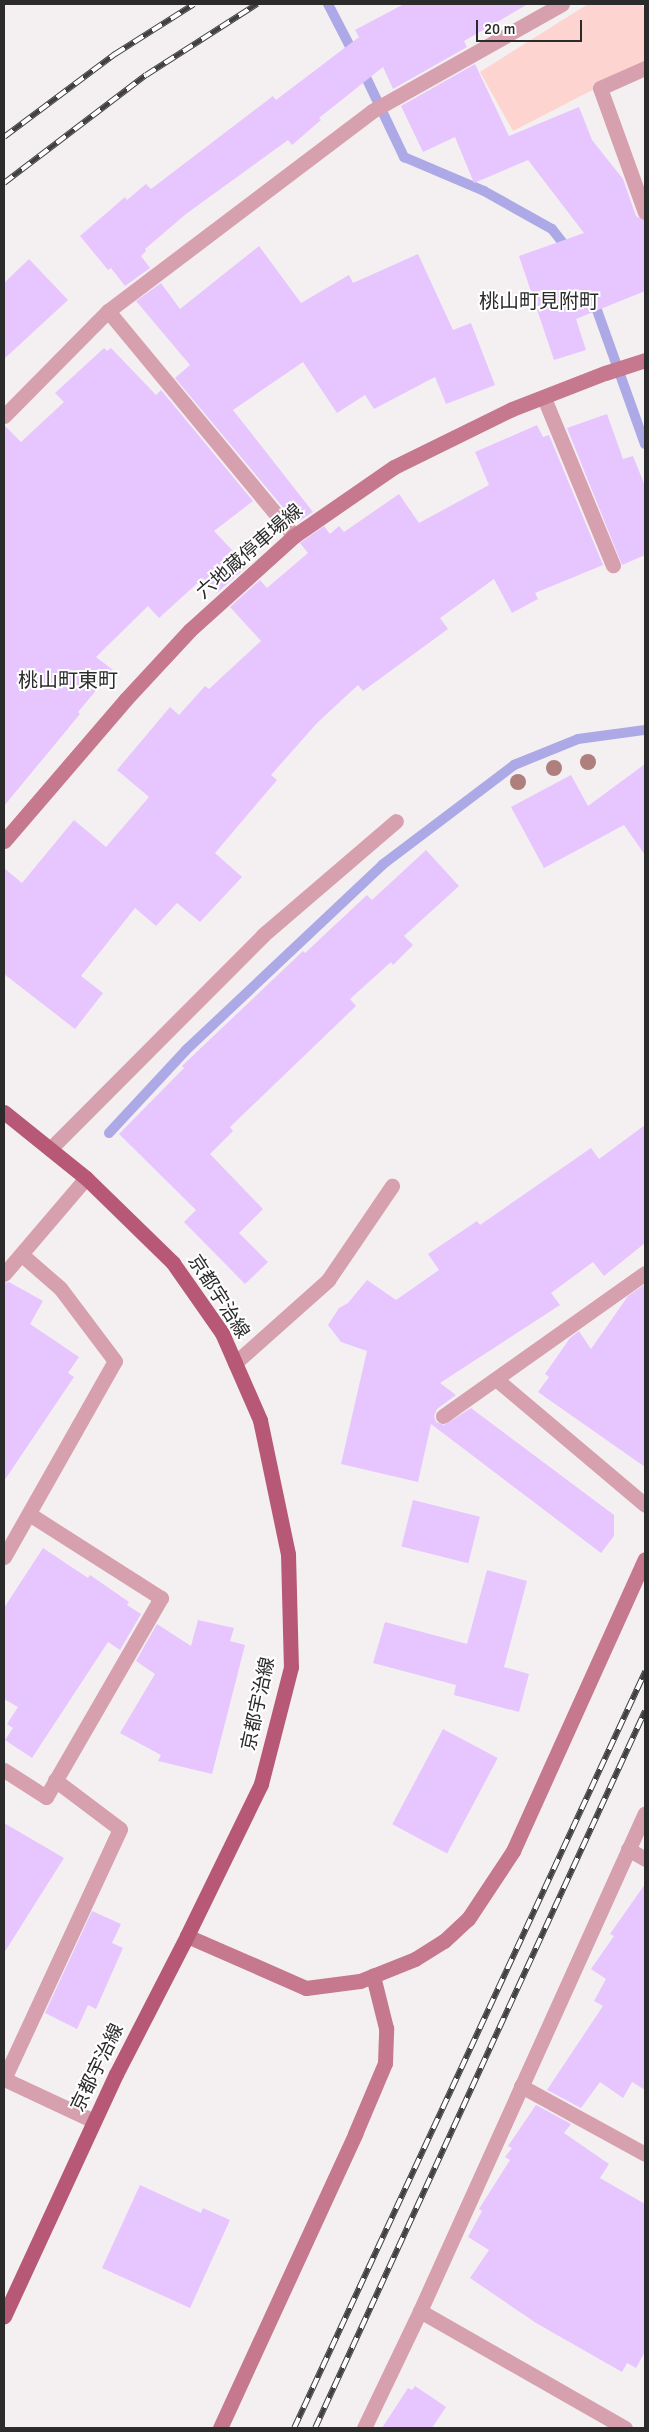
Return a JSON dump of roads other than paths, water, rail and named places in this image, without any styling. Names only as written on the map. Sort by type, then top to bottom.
[{"type":"main road","name":"京都宇治線","points":[[4,1112],[86,1178],[173,1262],[222,1333],[260,1420],[288,1554],[292,1667],[261,1784],[187,1936],[116,2074],[4,2316]]},
{"type":"street","points":[[4,416],[108,311],[372,111],[562,4]]},
{"type":"street","points":[[645,68],[600,88],[645,212]]},
{"type":"street","points":[[108,311],[294,536]]},
{"type":"street","name":"六地蔵停車場線","points":[[4,841],[126,699],[190,630],[294,536],[394,467],[512,410],[605,373],[645,360]]},
{"type":"street","points":[[544,398],[613,565]]},
{"type":"street","points":[[50,1149],[263,935],[396,821]]},
{"type":"street","points":[[4,1274],[86,1178]]},
{"type":"street","points":[[236,1363],[328,1280],[392,1186]]},
{"type":"street","points":[[4,1556],[115,1361],[60,1288],[22,1255]]},
{"type":"street","points":[[442,1416],[645,1273]]},
{"type":"street","points":[[496,1379],[645,1505]]},
{"type":"street","points":[[4,1770],[46,1797],[161,1598],[29,1514]]},
{"type":"street","points":[[187,1936],[306,1988],[360,1982],[415,1960],[444,1941],[468,1919],[512,1851],[534,1807],[645,1559]]},
{"type":"street","points":[[55,1780],[120,1829],[4,2079],[94,2121]]},
{"type":"street","points":[[364,2428],[420,2311],[645,1813]]},
{"type":"street","points":[[628,1849],[645,1859]]},
{"type":"street","points":[[220,2428],[355,2134],[385,2063],[387,2048],[382,2007],[373,1976]]},
{"type":"street","points":[[521,2086],[645,2154]]},
{"type":"street","points":[[420,2311],[625,2428]]},
{"type":"waterway","points":[[328,4],[355,56]]},
{"type":"waterway","points":[[362,69],[404,157],[484,191],[552,229],[569,251]]},
{"type":"waterway","points":[[593,299],[645,444]]},
{"type":"waterway","points":[[109,1133],[186,1050],[382,865],[514,765],[578,739],[645,730]]},
{"type":"railway","points":[[4,137],[115,54],[194,4]]},
{"type":"railway","points":[[4,183],[146,75],[257,4]]},
{"type":"railway","points":[[294,2428],[645,1672]]},
{"type":"railway","points":[[315,2428],[645,1711]]},
{"type":"district","name":"桃山町見附町","points":[[539,301]]},
{"type":"district","name":"桃山町東町","points":[[68,680]]}]
